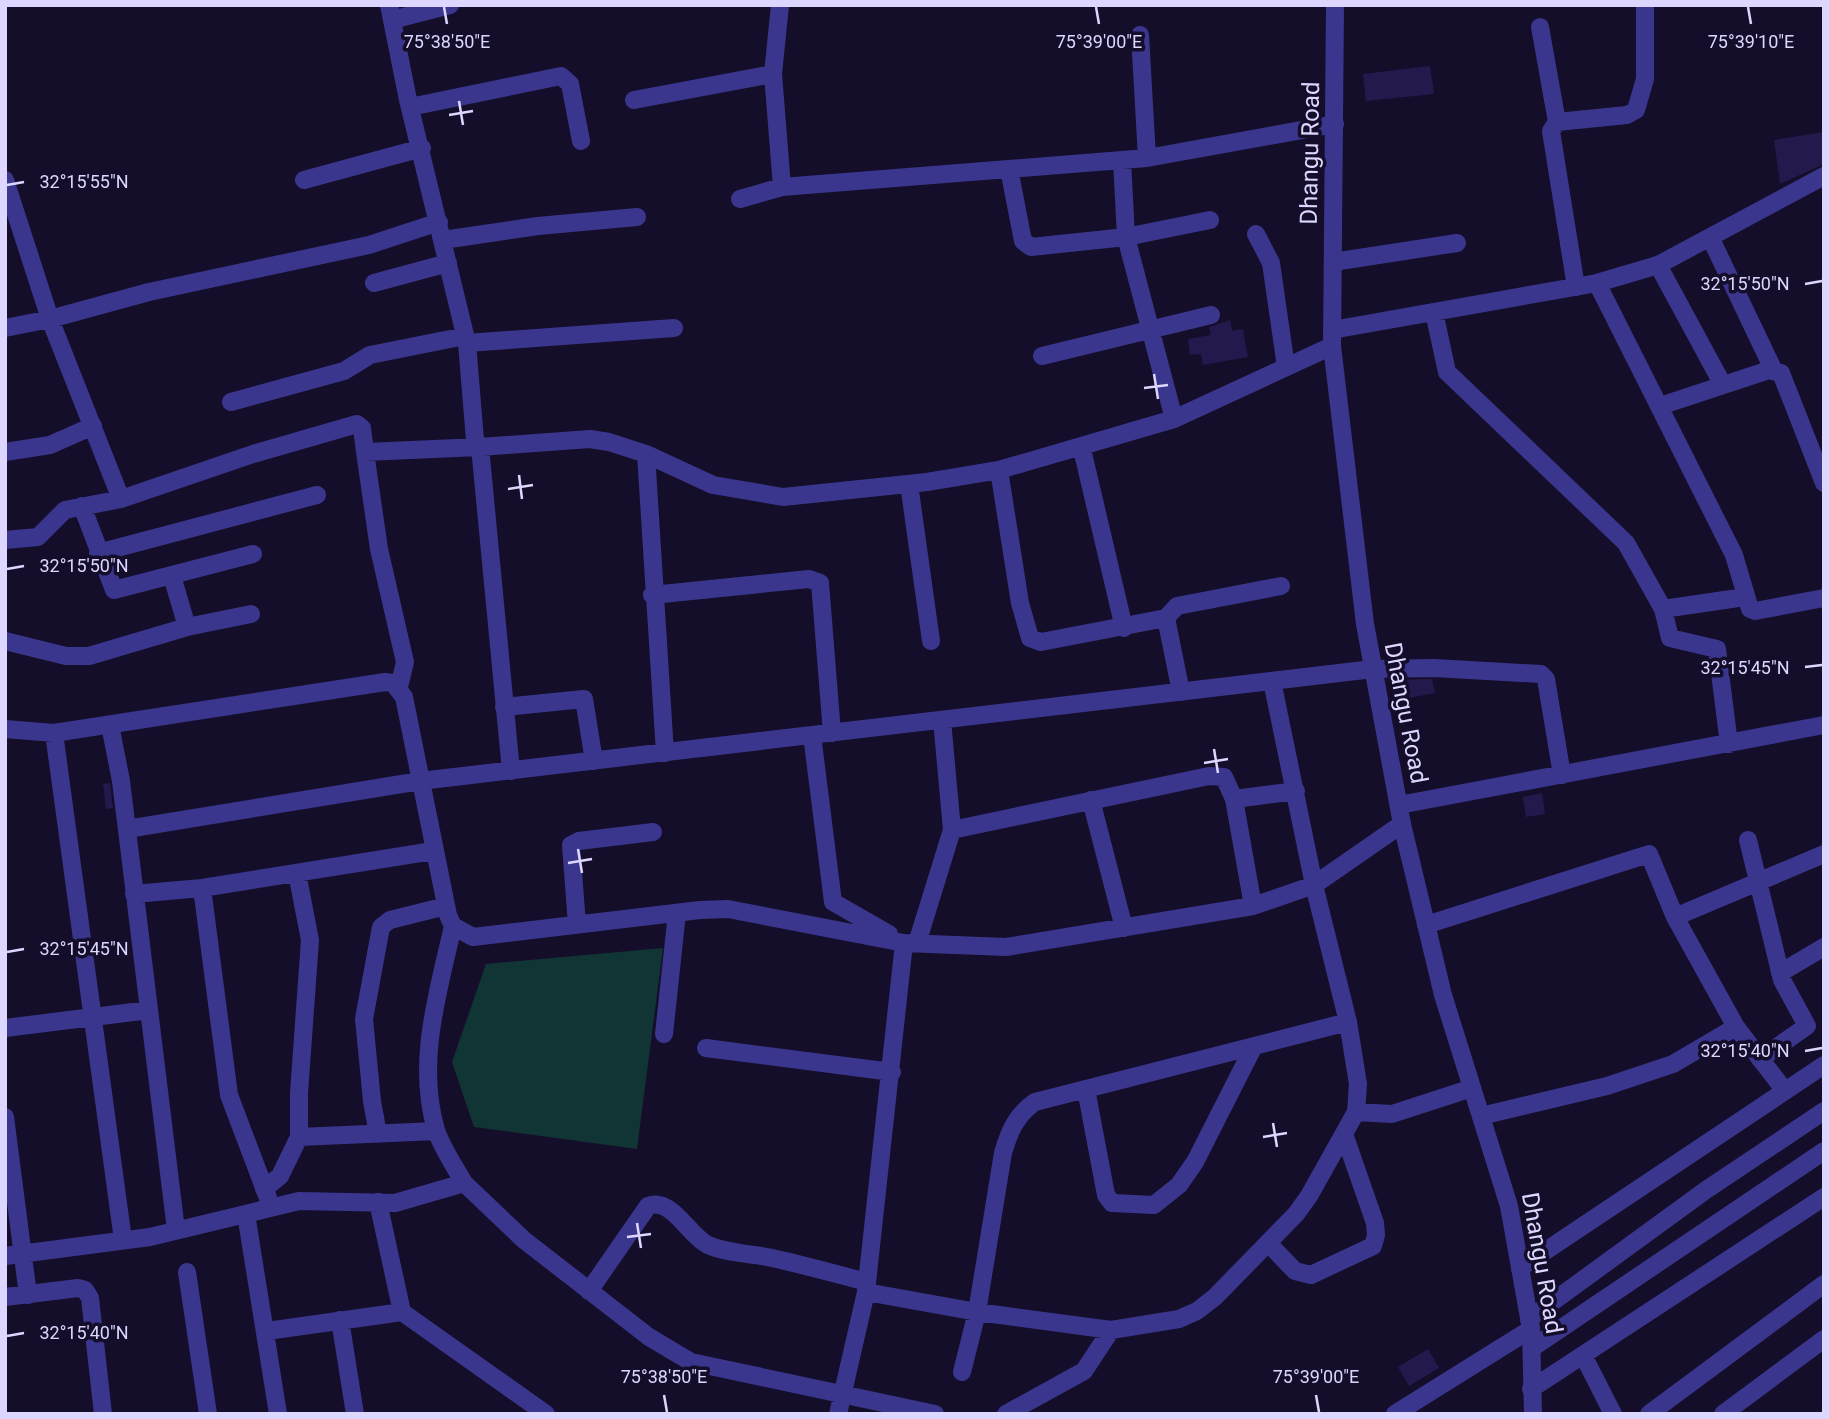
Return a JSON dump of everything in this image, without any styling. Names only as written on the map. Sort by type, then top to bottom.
[{"type":"street","points":[[450,5],[390,12],[466,340],[475,439],[480,447],[511,771]]},
{"type":"street","points":[[780,5],[773,74],[782,187]]},
{"type":"street","name":"Dhangu Road","points":[[1335,5],[1332,338],[1363,611],[1402,824],[1443,995],[1509,1206],[1530,1324],[1533,1414]]},
{"type":"street","points":[[1557,122],[1631,114],[1636,110],[1645,79],[1645,5]]},
{"type":"street","points":[[1540,27],[1557,122],[1551,131],[1576,287]]},
{"type":"street","points":[[1140,35],[1147,158]]},
{"type":"street","points":[[634,100],[773,74]]},
{"type":"street","points":[[410,107],[561,76],[570,84],[581,141]]},
{"type":"street","points":[[740,199],[782,187],[1147,158],[1335,124]]},
{"type":"street","points":[[304,180],[422,148]]},
{"type":"street","points":[[1122,160],[1126,237],[1174,419]]},
{"type":"street","points":[[1009,169],[1026,245],[1126,237],[1210,220]]},
{"type":"street","points":[[365,452],[590,439],[646,453],[713,485],[783,497],[909,484],[999,470],[1082,449],[1174,419],[1286,367],[1332,338],[1434,312],[1597,283],[1658,265],[1824,176]]},
{"type":"street","points":[[6,189],[50,320],[121,499]]},
{"type":"street","points":[[443,240],[538,226],[638,217]]},
{"type":"street","points":[[5,328],[50,320],[149,292],[369,245],[439,222]]},
{"type":"street","points":[[1256,234],[1271,263],[1286,367]]},
{"type":"street","points":[[1710,237],[1774,371],[1783,377],[1824,483]]},
{"type":"street","points":[[1333,262],[1457,243]]},
{"type":"street","points":[[374,283],[448,263]]},
{"type":"street","points":[[1658,265],[1723,385]]},
{"type":"street","points":[[1597,283],[1734,555],[1750,609],[1755,611],[1824,598]]},
{"type":"street","points":[[1434,312],[1447,372],[1626,543],[1663,609],[1672,641],[1715,648],[1719,653],[1729,744]]},
{"type":"street","points":[[1042,356],[1211,315]]},
{"type":"street","points":[[231,402],[344,371],[370,355],[466,340],[674,328]]},
{"type":"street","points":[[1660,406],[1774,371]]},
{"type":"street","points":[[5,540],[38,537],[61,512],[121,499],[253,454],[357,424],[362,428],[379,549],[405,662],[399,687],[433,851],[453,926],[429,1033],[428,1072],[436,1131],[464,1183],[524,1240],[649,1337],[691,1362],[935,1414]]},
{"type":"street","points":[[5,452],[50,445],[93,426]]},
{"type":"street","points":[[1082,449],[1124,628]]},
{"type":"street","points":[[646,453],[652,595],[665,753]]},
{"type":"street","points":[[999,470],[1020,603],[1030,638],[1041,642],[1124,628],[1166,618],[1177,606],[1281,586]]},
{"type":"street","points":[[909,484],[931,641]]},
{"type":"street","points":[[98,553],[317,495]]},
{"type":"street","points":[[82,506],[114,590],[254,554]]},
{"type":"street","points":[[172,576],[187,627]]},
{"type":"street","points":[[652,595],[809,579],[820,583],[832,733]]},
{"type":"street","points":[[1663,609],[1745,597]]},
{"type":"street","points":[[5,641],[66,656],[89,656],[187,627],[251,614]]},
{"type":"street","points":[[1166,618],[1181,692]]},
{"type":"street","points":[[127,829],[420,781],[1373,669],[1434,668],[1541,674],[1546,678],[1562,775]]},
{"type":"street","points":[[589,1291],[648,1206],[653,1204],[665,1206],[701,1240],[722,1250],[770,1257],[867,1287],[977,1312],[1111,1330],[1179,1319],[1196,1311],[1268,1242],[1309,1196],[1356,1112],[1358,1084],[1348,1022],[1314,886],[1272,681]]},
{"type":"street","points":[[5,729],[54,733],[385,682],[399,687]]},
{"type":"street","points":[[504,707],[584,699],[594,761]]},
{"type":"street","points":[[838,1414],[867,1287],[892,1072],[911,943],[952,830],[942,720]]},
{"type":"street","points":[[110,725],[127,829],[176,1230]]},
{"type":"street","points":[[1399,805],[1824,725]]},
{"type":"street","points":[[54,733],[123,1240]]},
{"type":"street","points":[[812,735],[833,902],[911,943]]},
{"type":"street","points":[[952,830],[1219,775],[1226,779],[1234,799],[1253,906]]},
{"type":"street","points":[[1234,799],[1296,791]]},
{"type":"street","points":[[1091,800],[1124,928]]},
{"type":"street","points":[[453,926],[473,937],[728,909],[911,943],[1006,947],[1253,906],[1314,886],[1402,824]]},
{"type":"street","points":[[577,925],[571,845],[579,841],[653,832]]},
{"type":"street","points":[[1748,840],[1780,973],[1807,1026],[1760,1059]]},
{"type":"street","points":[[134,894],[202,888],[433,851]]},
{"type":"street","points":[[1426,925],[1646,853],[1651,857],[1675,916],[1735,1027],[1785,1091]]},
{"type":"street","points":[[1675,916],[1824,854]]},
{"type":"street","points":[[264,1189],[280,1176],[299,1137],[299,1093],[310,940],[297,873]]},
{"type":"street","points":[[202,888],[229,1095],[271,1208]]},
{"type":"street","points":[[378,1134],[370,1088],[364,1019],[381,927],[390,920],[446,906]]},
{"type":"street","points":[[664,1034],[677,913]]},
{"type":"street","points":[[1780,973],[1824,947]]},
{"type":"street","points":[[5,1028],[149,1010]]},
{"type":"street","points":[[962,1372],[977,1312],[1009,1134],[1023,1110],[1035,1102],[1348,1022]]},
{"type":"street","points":[[1481,1116],[1606,1086],[1673,1064],[1735,1027]]},
{"type":"street","points":[[1086,1089],[1106,1195],[1112,1203],[1154,1205],[1179,1185],[1195,1162],[1254,1046]]},
{"type":"street","points":[[706,1048],[892,1072]]},
{"type":"street","points":[[1520,1268],[1824,1065]]},
{"type":"street","points":[[1356,1112],[1392,1114],[1472,1088]]},
{"type":"street","points":[[1395,1414],[1530,1324],[1706,1190],[1824,1111]]},
{"type":"street","points":[[5,1117],[11,1204],[24,1253],[28,1295]]},
{"type":"street","points":[[299,1137],[436,1131]]},
{"type":"street","points":[[1268,1242],[1295,1270],[1311,1275],[1373,1246],[1375,1223],[1343,1134]]},
{"type":"street","points":[[1532,1348],[1824,1151]]},
{"type":"street","points":[[5,1256],[123,1240],[299,1201],[395,1203],[464,1183]]},
{"type":"street","points":[[1531,1389],[1824,1196]]},
{"type":"street","points":[[377,1202],[402,1312],[547,1414]]},
{"type":"street","points":[[246,1214],[267,1331],[278,1414]]},
{"type":"street","points":[[187,1272],[208,1414]]},
{"type":"street","points":[[1648,1414],[1824,1284]]},
{"type":"street","points":[[5,1297],[78,1288],[85,1290],[90,1298],[103,1414]]},
{"type":"street","points":[[267,1331],[402,1312]]},
{"type":"street","points":[[341,1320],[355,1414]]},
{"type":"street","points":[[1006,1414],[1084,1371],[1111,1330]]},
{"type":"street","points":[[1723,1414],[1824,1339]]},
{"type":"street","points":[[1583,1355],[1613,1414]]},
{"type":"green space","points":[[663,948],[637,1149],[474,1127],[452,1062],[486,964]]},
{"type":"building","points":[[1430,66],[1434,94],[1366,101],[1363,74]]},
{"type":"building","points":[[1824,132],[1824,164],[1780,184],[1774,140]]},
{"type":"building","points":[[1230,320],[1232,331],[1243,329],[1248,357],[1203,365],[1201,354],[1190,355],[1188,339],[1211,335],[1209,327]]},
{"type":"building","points":[[1432,679],[1435,693],[1399,700],[1394,680]]},
{"type":"building","points":[[110,783],[113,808],[106,809],[103,784]]},
{"type":"building","points":[[1542,793],[1545,814],[1526,817],[1523,797]]},
{"type":"building","points":[[1428,1349],[1439,1368],[1409,1386],[1398,1367]]}]
